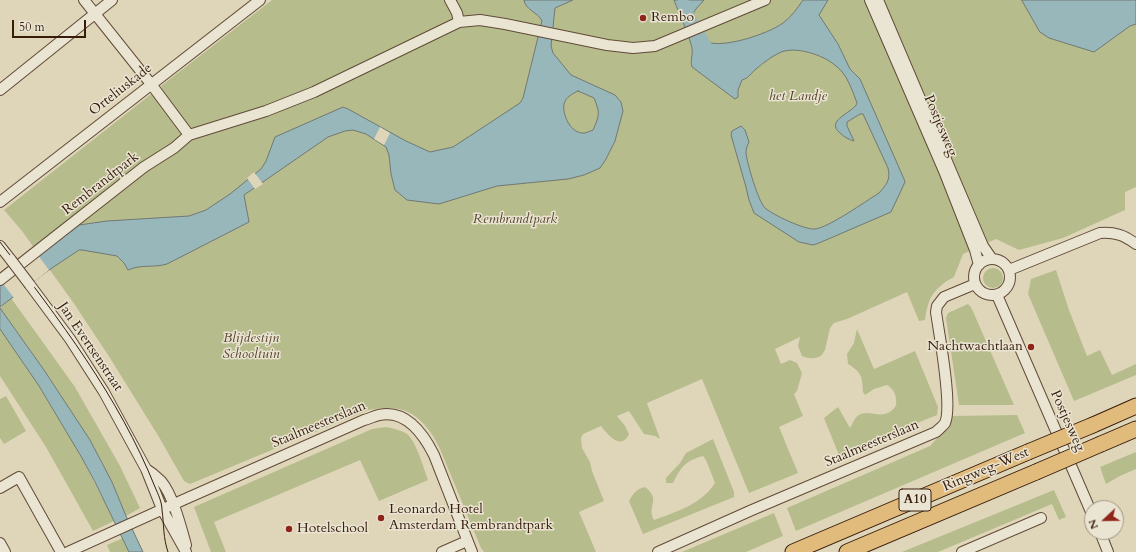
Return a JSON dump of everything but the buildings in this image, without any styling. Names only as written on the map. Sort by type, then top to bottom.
[{"type":"highway","name":"Ringweg-West","points":[[798,550],[1136,406]]},
{"type":"highway","name":"Ringweg-West","points":[[847,552],[1136,429]]},
{"type":"street","points":[[84,0],[151,84],[189,136]]},
{"type":"street","points":[[0,90],[112,0]]},
{"type":"street","name":"Orteliuskade","points":[[0,202],[260,0]]},
{"type":"street","points":[[450,0],[457,13],[459,22],[480,20],[607,45],[633,48],[655,46],[704,24],[765,0]]},
{"type":"street","name":"Postjesweg","points":[[870,0],[883,21],[984,246],[992,259]]},
{"type":"street","name":"Postjesweg","points":[[878,0],[883,21],[944,171],[975,250],[979,265]]},
{"type":"street","name":"Rembrandtpark","points":[[0,280],[144,168],[189,136],[266,111],[314,92],[459,22]]},
{"type":"street","points":[[1009,270],[1100,233],[1113,232],[1122,235],[1136,244]]},
{"type":"street","name":"Jan Evertsenstraat","points":[[0,246],[70,339],[104,392],[146,469],[162,509],[187,552]]},
{"type":"street","points":[[992,259],[1002,262],[1009,270],[1010,276],[1009,284],[1004,291],[997,295],[985,294],[980,291],[975,284],[974,274],[979,265],[984,261],[992,259]]},
{"type":"street","name":"Staalmeesterslaan","points":[[658,552],[752,510],[936,432],[945,423],[948,409],[936,312],[937,306],[944,297],[975,284]]},
{"type":"street","name":"Postjesweg","points":[[997,295],[1086,500]]},
{"type":"street","name":"Staalmeesterslaan","points":[[69,552],[173,504],[364,420],[379,415],[389,414],[403,418],[416,428],[426,441],[434,455],[472,552]]},
{"type":"street","name":"Jan Evertsenstraat","points":[[146,469],[161,481],[173,504],[181,527],[187,552]]},
{"type":"street","points":[[0,488],[19,477],[61,552]]},
{"type":"street","points":[[962,552],[1041,518]]},
{"type":"street","points":[[1103,540],[1108,552]]},
{"type":"street","points":[[442,552],[467,541]]},
{"type":"street","points":[[0,543],[4,552]]},
{"type":"green space","name":"Rembrandtpark","points":[[272,0],[1136,0],[1136,187],[1125,192],[1125,210],[1063,238],[1019,250],[996,239],[963,254],[954,277],[941,285],[930,299],[925,320],[919,321],[907,292],[847,319],[834,323],[830,328],[825,350],[821,356],[816,358],[807,358],[802,356],[798,346],[800,337],[775,349],[781,364],[790,360],[797,363],[802,373],[797,391],[794,394],[803,416],[779,427],[798,473],[749,493],[702,379],[647,403],[660,439],[655,436],[644,434],[629,411],[617,416],[629,434],[626,439],[622,441],[615,440],[601,426],[583,434],[581,438],[582,448],[590,462],[604,501],[579,512],[596,552],[484,552],[434,437],[418,418],[411,413],[396,408],[368,410],[190,484],[184,481],[159,437],[75,305],[22,231],[4,210],[155,91],[159,97],[164,93],[161,86]]},
{"type":"green space","points":[[993,268],[1000,271],[1003,278],[1000,285],[993,288],[986,285],[983,278],[986,271]]},
{"type":"green space","points":[[1056,270],[1069,310],[1087,356],[1100,350],[1112,375],[1136,364],[1136,375],[1074,401],[1028,294],[1031,279]]},
{"type":"green space","points":[[11,298],[75,387],[120,466],[140,508],[126,516],[112,482],[90,440],[44,370],[0,308]]},
{"type":"green space","points":[[968,304],[971,307],[1014,405],[959,405],[946,318],[948,313]]},
{"type":"green space","points":[[0,329],[39,386],[82,458],[114,521],[93,531],[46,447],[0,376]]},
{"type":"green space","points":[[857,329],[874,369],[915,351],[938,407],[937,415],[839,455],[824,418],[838,407],[850,428],[857,416],[865,413],[887,413],[894,409],[896,403],[896,397],[892,389],[887,385],[874,389],[865,395],[859,373],[848,364],[847,354],[854,343]]},
{"type":"green space","points":[[6,396],[26,431],[4,444],[0,438],[0,399]]},
{"type":"green space","points":[[1017,415],[1025,433],[796,531],[787,508],[930,446],[941,432],[949,416]]},
{"type":"green space","points":[[386,427],[402,431],[407,434],[414,443],[428,480],[379,501],[360,460],[214,522],[226,552],[211,552],[194,507],[372,429]]},
{"type":"green space","points":[[713,439],[734,492],[734,497],[643,534],[629,501],[633,494],[637,490],[645,487],[650,492],[653,499],[652,515],[654,520],[696,502],[710,490],[715,483],[703,456],[684,465],[673,483],[666,483],[666,478],[680,463],[686,453]]},
{"type":"green space","points":[[1136,452],[1136,469],[1106,484],[1100,467]]},
{"type":"green space","points":[[1054,490],[1066,517],[1059,520],[1052,504],[938,552],[902,552]]},
{"type":"green space","points":[[774,513],[783,536],[746,552],[682,552]]},
{"type":"green space","points":[[123,538],[129,552],[110,552],[107,545]]},
{"type":"water","points":[[524,0],[573,0],[555,8],[551,46],[553,53],[571,75],[615,95],[621,102],[623,111],[615,141],[600,168],[584,175],[568,179],[497,186],[439,204],[407,200],[395,190],[391,174],[389,155],[386,147],[366,134],[353,130],[345,131],[328,137],[244,195],[249,222],[167,264],[138,267],[128,270],[117,256],[79,250],[49,270],[0,307],[0,285],[79,225],[107,221],[189,216],[206,210],[230,194],[261,169],[266,161],[275,137],[343,107],[406,141],[430,152],[453,147],[520,103],[523,98],[542,21],[538,15],[529,9]],"holes":[[[578,91],[594,98],[598,114],[593,130],[584,133],[575,130],[568,123],[564,113],[564,104],[566,99]]]},
{"type":"water","points":[[674,0],[704,0],[694,12],[693,18],[703,40],[710,43],[720,44],[743,40],[776,27],[789,18],[803,0],[828,0],[819,15],[838,44],[850,69],[860,79],[905,182],[891,212],[813,245],[799,242],[754,213],[731,135],[732,131],[741,126],[745,130],[749,142],[746,150],[747,158],[753,182],[762,204],[765,208],[789,222],[810,229],[815,229],[829,224],[879,193],[886,185],[889,176],[888,168],[863,114],[860,114],[847,122],[847,126],[854,141],[843,136],[836,128],[838,120],[851,110],[857,103],[846,78],[840,69],[824,58],[809,52],[793,50],[785,51],[770,58],[748,77],[742,80],[738,90],[738,97],[735,99],[692,67],[692,48]]},
{"type":"water","points":[[1022,0],[1136,0],[1136,24],[1130,26],[1094,52],[1049,38],[1040,32]]},
{"type":"water","points":[[0,308],[44,370],[90,440],[112,482],[143,552],[129,552],[82,458],[39,386],[0,329]]},
{"type":"pier","points":[[380,127],[390,133],[384,145],[374,139]]},
{"type":"pier","points":[[254,172],[263,184],[255,189],[247,178]]},
{"type":"pier","points":[[37,254],[49,270],[14,298],[1,281]]},
{"type":"waterway","points":[[683,0],[690,17],[710,51]]},
{"type":"tram line","points":[[0,242],[44,300],[86,360],[106,390],[124,422],[160,498],[165,542],[168,552]]},
{"type":"place","name":"Rembo","points":[[643,18]]},
{"type":"place","name":"Nachtwachtlaan","points":[[1031,347]]},
{"type":"place","name":"Leonardo Hotel Amsterdam Rembrandtpark","points":[[381,518]]},
{"type":"place","name":"Hotelschool","points":[[289,529]]},
{"type":"park label","name":"het Landje","points":[[798,97]]},
{"type":"park label","name":"Blijdestijn Schooltuin","points":[[251,348]]}]
